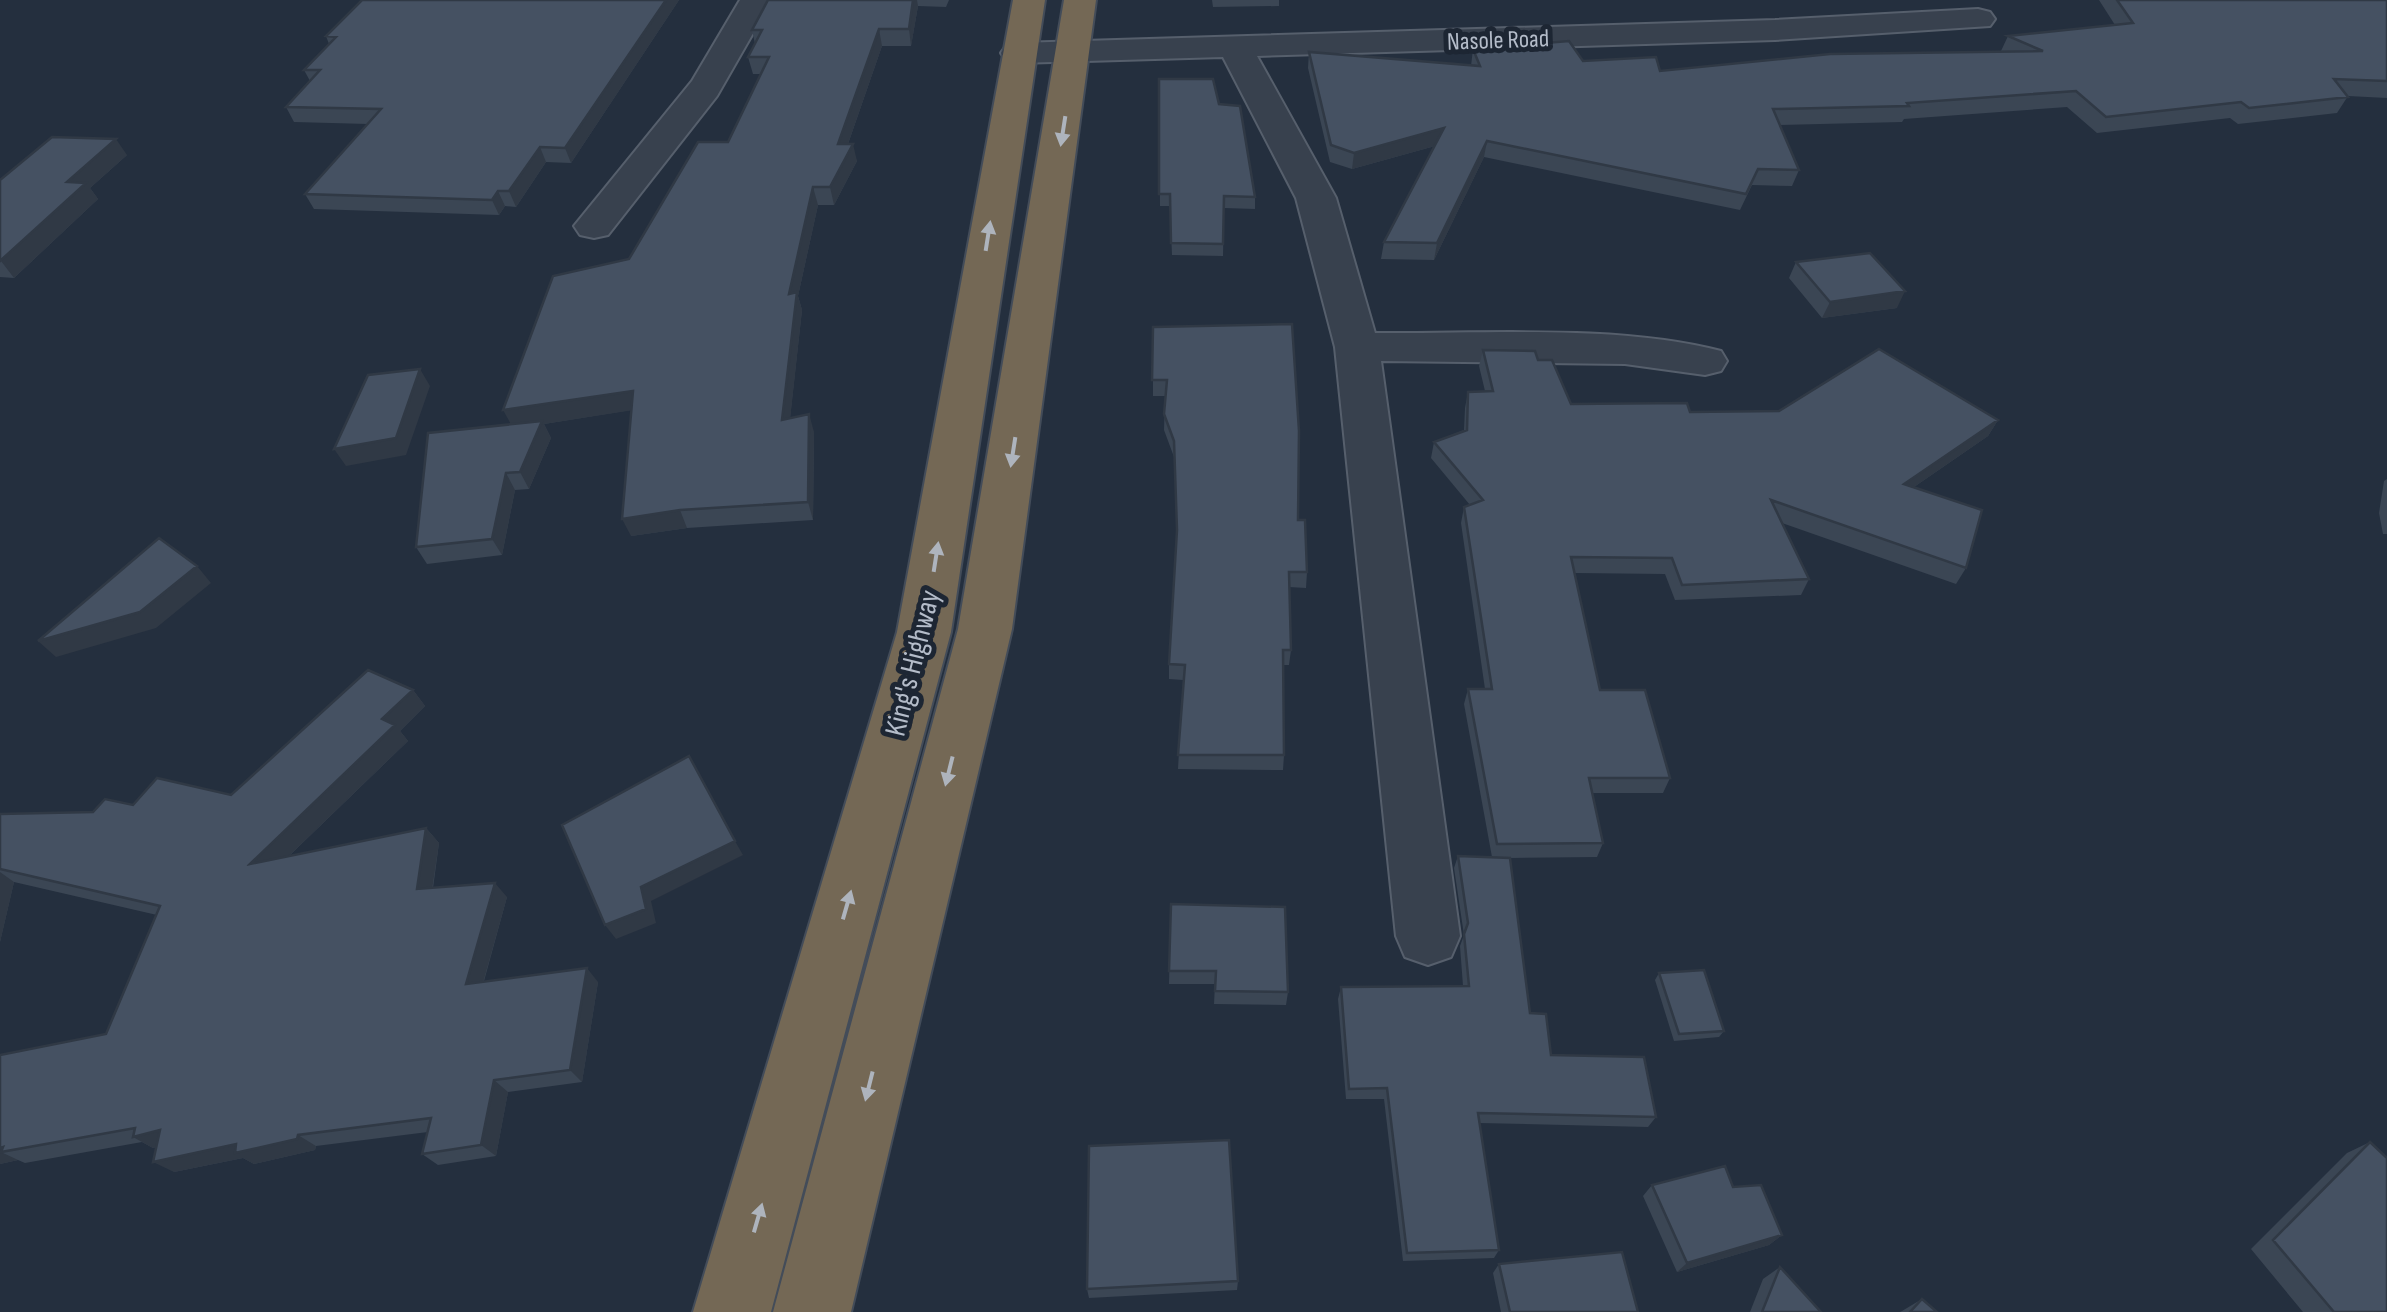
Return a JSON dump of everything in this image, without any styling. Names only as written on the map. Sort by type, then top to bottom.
[{"type":"highway","name":"King's Highway","points":[[732,1312],[924,632],[1029,0]]},
{"type":"highway","name":"King's Highway","points":[[812,1312],[985,629],[1078,26]]},
{"type":"street","points":[[594,226],[686,110],[751,12]]},
{"type":"street","name":"Nasole Road","points":[[1018,53],[1078,26],[1234,46],[1347,29],[1771,15],[1978,19]]},
{"type":"street","points":[[1234,46],[1316,198],[1356,347],[1428,936]]},
{"type":"street","points":[[1356,347],[1625,350],[1705,361]]},
{"type":"building","points":[[362,0],[666,0],[565,148],[540,147],[509,191],[498,191],[492,200],[305,194],[381,109],[286,107],[320,70],[304,70],[336,37],[326,36]]},
{"type":"building","points":[[768,0],[913,0],[909,29],[879,29],[838,144],[853,144],[830,187],[813,187],[789,294],[797,292],[782,420],[809,414],[808,502],[680,510],[622,519],[633,391],[503,410],[553,276],[629,259],[698,142],[728,142],[769,57],[748,57],[762,30],[752,30]]},
{"type":"building","points":[[2117,0],[2387,0],[2387,81],[2334,79],[2348,97],[2249,108],[2241,102],[2106,117],[2076,91],[1907,103],[1909,106],[1773,109],[1799,170],[1758,169],[1746,194],[1487,141],[1437,243],[1384,242],[1444,128],[1354,153],[1331,145],[1309,52],[1480,66],[1473,49],[1569,41],[1583,61],[1656,57],[1660,71],[1830,54],[2043,51],[2008,36],[2133,23]]},
{"type":"building","points":[[1159,79],[1213,79],[1219,104],[1240,106],[1255,197],[1224,196],[1223,244],[1171,243],[1170,194],[1159,194]]},
{"type":"building","points":[[52,137],[116,139],[67,182],[86,183],[0,261],[0,180]]},
{"type":"building","points":[[1870,253],[1905,291],[1830,302],[1796,262]]},
{"type":"building","points":[[1292,324],[1299,431],[1298,520],[1305,520],[1307,572],[1289,572],[1291,650],[1283,650],[1284,755],[1178,755],[1185,665],[1169,664],[1177,530],[1174,441],[1164,414],[1167,380],[1152,380],[1153,327]]},
{"type":"building","points":[[1879,349],[1998,420],[1904,484],[1982,510],[1966,568],[1771,500],[1809,579],[1682,585],[1672,558],[1571,557],[1600,690],[1645,690],[1670,778],[1589,778],[1603,843],[1497,844],[1468,689],[1492,689],[1464,507],[1483,500],[1434,442],[1467,430],[1468,392],[1493,391],[1483,350],[1535,351],[1538,360],[1552,360],[1571,404],[1687,403],[1690,412],[1779,411]]},
{"type":"building","points":[[420,369],[396,438],[334,449],[368,375]]},
{"type":"building","points":[[542,421],[520,472],[506,473],[492,539],[416,547],[428,433]]},
{"type":"building","points":[[159,538],[197,566],[140,612],[38,641]]},
{"type":"building","points":[[368,670],[413,690],[382,719],[395,725],[250,864],[426,828],[417,889],[495,883],[466,984],[587,968],[570,1070],[494,1080],[481,1145],[422,1154],[431,1118],[298,1135],[297,1139],[235,1153],[236,1144],[153,1162],[160,1130],[133,1137],[135,1128],[1,1152],[0,1055],[106,1034],[160,906],[0,869],[0,814],[93,812],[105,799],[133,805],[157,778],[231,795]]},
{"type":"building","points":[[689,756],[735,841],[641,887],[646,909],[605,925],[562,825]]},
{"type":"building","points":[[1458,856],[1510,858],[1530,1013],[1546,1014],[1551,1055],[1644,1057],[1656,1117],[1478,1113],[1499,1250],[1407,1253],[1387,1088],[1349,1089],[1341,987],[1469,986],[1464,934],[1468,923]]},
{"type":"building","points":[[1171,904],[1285,907],[1288,992],[1215,991],[1216,971],[1169,971]]},
{"type":"building","points":[[1704,970],[1724,1031],[1679,1034],[1659,973]]},
{"type":"building","points":[[1229,1140],[1238,1281],[1087,1289],[1089,1146]]},
{"type":"building","points":[[2370,1142],[2387,1158],[2387,1312],[2334,1312],[2273,1240]]},
{"type":"building","points":[[1725,1166],[1733,1187],[1761,1185],[1782,1235],[1687,1263],[1652,1185]]},
{"type":"building","points":[[1622,1252],[1638,1312],[1510,1312],[1499,1264]]},
{"type":"building","points":[[1780,1267],[1821,1312],[1762,1312]]},
{"type":"building","points":[[1922,1299],[1937,1312],[1910,1312]]}]
